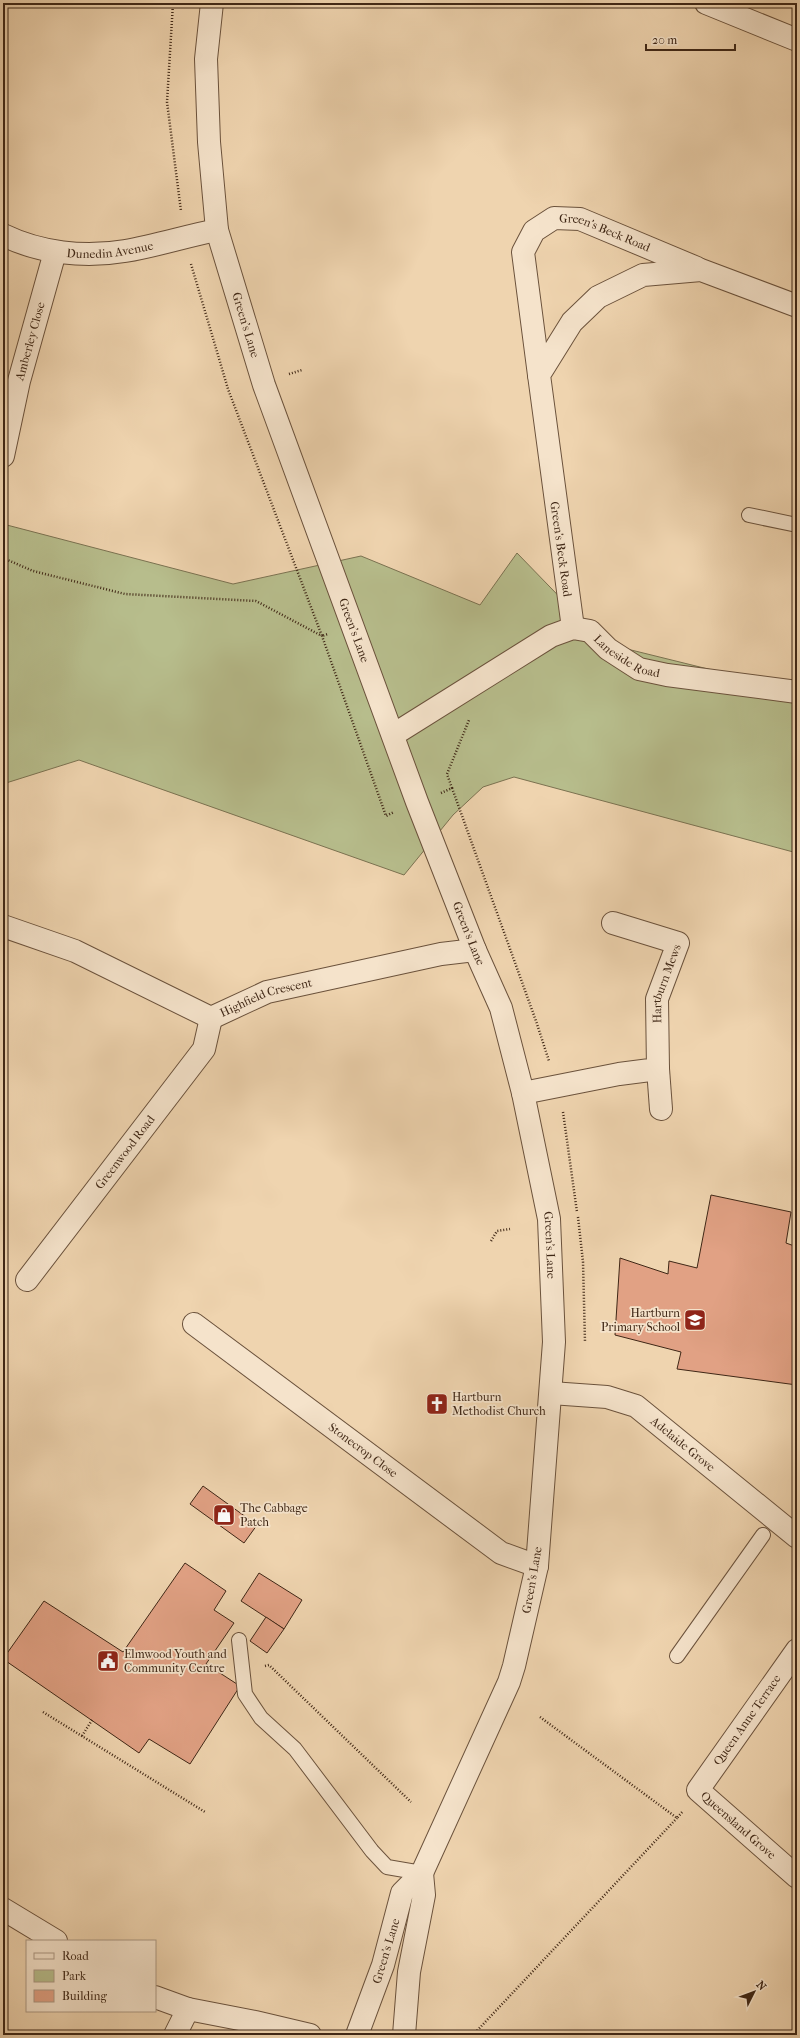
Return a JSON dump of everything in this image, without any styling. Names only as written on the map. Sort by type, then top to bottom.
[{"type":"street","name":"Green's Lane","points":[[212,3],[206,59],[209,142],[217,230],[264,385],[417,802],[475,950],[501,1008],[523,1093],[549,1219],[554,1342],[537,1566],[511,1677],[422,1873],[402,1893],[383,1965],[357,2035]]},
{"type":"street","points":[[706,3],[797,40]]},
{"type":"street","name":"Green's Beck Road","points":[[573,628],[523,252],[534,231],[554,218],[580,219],[701,270],[797,306]]},
{"type":"street","name":"Dunedin Avenue","points":[[3,234],[18,242],[55,252],[84,254],[125,251],[217,230]]},
{"type":"street","name":"Amberley Close","points":[[3,456],[20,381],[55,252]]},
{"type":"street","name":"Green's Beck Road","points":[[539,375],[572,322],[598,297],[643,275],[701,270]]},
{"type":"street","points":[[393,735],[551,636],[573,628]]},
{"type":"street","name":"Laneside Road","points":[[573,628],[590,631],[608,649],[639,669],[667,675],[797,692]]},
{"type":"street","name":"Hartburn Mews","points":[[613,923],[678,943],[657,999],[658,1069],[661,1109]]},
{"type":"street","name":"Highfield Crescent","points":[[3,926],[75,951],[211,1018],[267,992],[441,954],[475,950]]},
{"type":"street","name":"Greenwood Road","points":[[27,1280],[204,1049],[211,1018]]},
{"type":"street","points":[[523,1093],[611,1075],[658,1069]]},
{"type":"street","name":"Stonecrop Close","points":[[194,1324],[501,1552],[537,1566]]},
{"type":"street","name":"Adelaide Grove","points":[[551,1393],[607,1397],[636,1406],[797,1537]]},
{"type":"street","name":"Queen Anne Terrace","points":[[698,1790],[797,1650]]},
{"type":"street","name":"Queensland Grove","points":[[698,1790],[797,1878]]},
{"type":"street","name":"Green's Lane","points":[[404,2035],[409,1972],[424,1896],[422,1873]]},
{"type":"street","points":[[3,1909],[54,1940]]},
{"type":"street","points":[[156,1997],[188,2009],[255,2022],[310,2035]]},
{"type":"street","points":[[175,2035],[188,2009]]},
{"type":"lane","points":[[748,515],[797,525]]},
{"type":"lane","points":[[677,1656],[763,1535]]},
{"type":"lane","points":[[239,1640],[246,1694],[261,1718],[295,1749],[372,1851],[387,1867],[422,1873]]},
{"type":"path","points":[[3,558],[33,571],[125,594],[256,601],[322,636],[386,816],[452,788],[447,774],[471,713]]},
{"type":"path","points":[[492,1241],[496,1231],[510,1229]]},
{"type":"path","points":[[243,1677],[269,1665],[411,1802]]},
{"type":"path","points":[[43,1712],[205,1812]]},
{"type":"path","points":[[540,1717],[678,1818]]},
{"type":"path","points":[[82,1736],[92,1720]]},
{"type":"path","points":[[473,2035],[678,1818],[698,1790]]},
{"type":"green space","points":[[3,524],[233,584],[361,556],[480,605],[517,553],[614,653],[619,647],[797,691],[797,853],[514,777],[483,787],[453,815],[404,875],[79,760],[6,783],[3,780]]},
{"type":"building","points":[[711,1195],[791,1212],[786,1243],[797,1247],[797,1385],[677,1369],[681,1352],[615,1335],[620,1258],[668,1274],[669,1261],[697,1268]]},
{"type":"building","name":"The Cabbage Patch","points":[[203,1486],[257,1525],[244,1543],[190,1504]]},
{"type":"building","name":"Elmwood Youth and Community Centre","points":[[185,1563],[226,1591],[214,1610],[234,1623],[206,1664],[240,1686],[190,1764],[149,1739],[139,1753],[3,1659],[44,1601],[123,1652]]},
{"type":"building","points":[[259,1573],[302,1600],[284,1629],[241,1601]]},
{"type":"building","points":[[266,1617],[284,1629],[267,1653],[250,1641]]},
{"type":"place","name":"Hartburn Primary School","points":[[695,1320]]},
{"type":"place","name":"Hartburn Methodist Church","points":[[437,1404]]},
{"type":"place","name":"The Cabbage Patch","points":[[224,1515]]},
{"type":"place","name":"Elmwood Youth and Community Centre","points":[[108,1661]]}]
